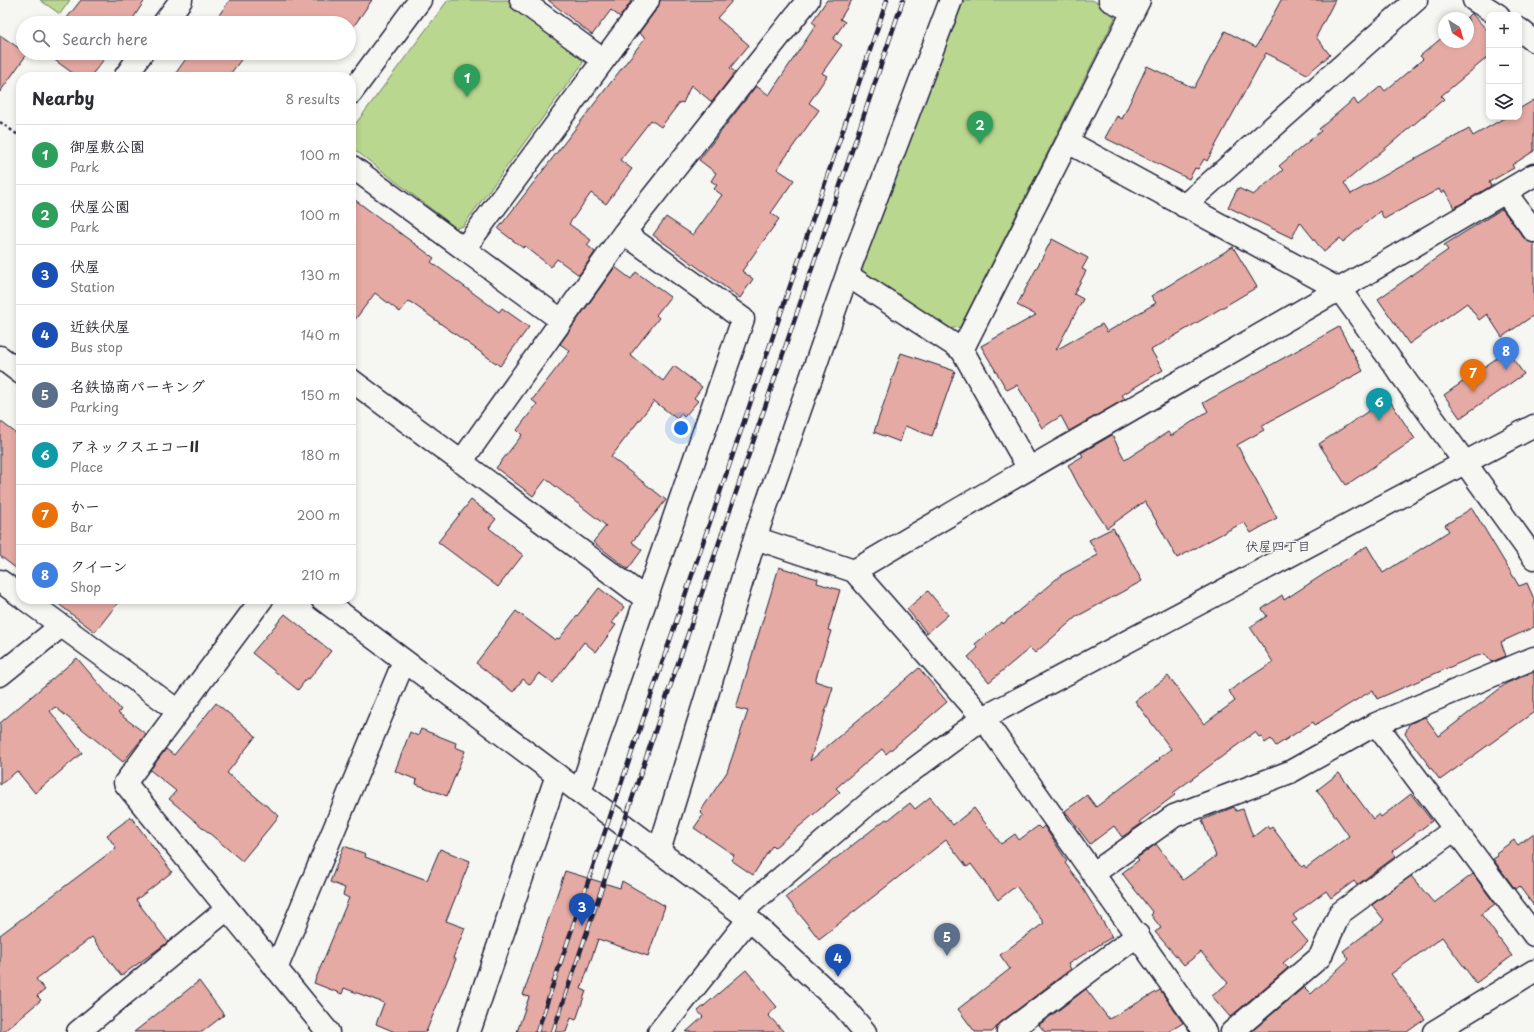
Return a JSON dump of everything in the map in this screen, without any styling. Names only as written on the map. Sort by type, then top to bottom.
[{"type":"street","points":[[169,16],[181,0]]},
{"type":"street","points":[[356,86],[420,0]]},
{"type":"street","points":[[521,0],[603,60]]},
{"type":"street","points":[[464,249],[648,0]]},
{"type":"street","points":[[461,462],[624,233],[808,0]]},
{"type":"street","points":[[659,851],[755,538],[847,275],[951,0]]},
{"type":"street","points":[[962,350],[1136,6],[1110,0]]},
{"type":"street","points":[[1184,206],[1416,0]]},
{"type":"street","points":[[1474,0],[1493,12]]},
{"type":"street","points":[[1522,31],[1534,41]]},
{"type":"street","points":[[129,72],[137,60]]},
{"type":"street","points":[[1068,142],[1340,290],[1464,464],[1534,558]]},
{"type":"street","points":[[356,170],[562,320]]},
{"type":"street","points":[[854,570],[1028,467],[1340,290],[1534,175]]},
{"type":"street","points":[[1505,192],[1534,231]]},
{"type":"street","points":[[580,792],[743,319],[624,233]]},
{"type":"street","points":[[847,275],[962,350],[1028,467]]},
{"type":"street","points":[[0,357],[16,369]]},
{"type":"street","points":[[356,384],[646,599]]},
{"type":"street","points":[[659,1032],[745,915],[875,798],[983,718],[1534,426]]},
{"type":"street","points":[[755,538],[854,570],[983,718],[1094,872],[1205,1032]]},
{"type":"street","points":[[0,580],[16,592]]},
{"type":"street","points":[[32,604],[178,711]]},
{"type":"street","points":[[258,604],[125,783],[276,969],[321,1029]]},
{"type":"street","points":[[329,604],[745,915],[842,1006],[864,1032]]},
{"type":"street","points":[[0,675],[61,626]]},
{"type":"street","points":[[1094,872],[1174,816],[1290,772],[1376,724],[1534,658]]},
{"type":"street","points":[[276,969],[404,661]]},
{"type":"street","points":[[1376,724],[1534,935]]},
{"type":"street","points":[[469,1032],[558,775]]},
{"type":"street","points":[[1232,1032],[1320,957],[1340,912],[1455,829]]},
{"type":"street","points":[[78,1032],[227,909]]},
{"type":"street","points":[[1008,1032],[1138,935]]},
{"type":"street","points":[[1434,1032],[1534,971]]},
{"type":"path","points":[[0,122],[16,133]]},
{"type":"green space","points":[[40,0],[70,0],[60,14]]},
{"type":"green space","points":[[448,0],[509,0],[581,51],[583,63],[463,226],[456,228],[356,151],[356,123]]},
{"type":"green space","points":[[964,0],[1092,0],[1110,9],[1115,18],[960,327],[948,329],[858,269]]},
{"type":"building","points":[[81,0],[145,0],[135,16],[68,16]]},
{"type":"building","points":[[230,0],[372,0],[356,23],[356,16],[218,16]]},
{"type":"building","points":[[548,0],[632,0],[620,17],[611,10],[592,35]]},
{"type":"building","points":[[660,0],[733,0],[717,18],[749,45],[730,68],[735,72],[712,102],[691,85],[683,103],[680,102],[661,127],[651,120],[620,160],[632,169],[606,204],[591,193],[569,224],[591,240],[587,245],[595,252],[579,275],[557,259],[551,267],[525,246],[523,248],[498,229],[645,38],[639,33],[658,7]]},
{"type":"building","points":[[827,0],[852,0],[840,19],[845,22],[833,39],[842,45],[822,73],[827,76],[809,103],[819,110],[777,169],[794,180],[771,213],[779,219],[742,271],[753,279],[740,298],[653,235],[666,217],[693,235],[722,195],[714,189],[717,185],[711,181],[716,173],[699,160],[756,86],[769,95],[816,25],[812,22]]},
{"type":"building","points":[[1281,0],[1335,0],[1316,37],[1330,55],[1307,74],[1266,53],[1207,161],[1204,159],[1198,169],[1195,168],[1189,179],[1105,138],[1117,116],[1122,119],[1147,66],[1194,88],[1225,31],[1256,47]]},
{"type":"building","points":[[1474,16],[1486,29],[1486,58],[1441,96],[1444,99],[1344,183],[1351,194],[1469,129],[1473,136],[1501,120],[1522,120],[1522,107],[1534,100],[1534,151],[1512,165],[1514,168],[1489,182],[1491,186],[1454,208],[1445,191],[1441,193],[1439,189],[1384,219],[1380,211],[1343,242],[1340,238],[1324,252],[1300,222],[1292,238],[1228,207],[1238,188],[1253,195],[1283,170],[1279,166],[1321,131],[1319,129],[1354,99],[1358,105],[1381,86],[1385,91],[1423,59],[1420,56],[1438,41],[1438,48],[1474,48]]},
{"type":"building","points":[[0,35],[16,46],[16,60],[23,60],[0,92]]},
{"type":"building","points":[[55,60],[103,60],[94,72],[71,72]]},
{"type":"building","points":[[185,60],[241,60],[232,72],[177,72]]},
{"type":"building","points":[[356,201],[434,258],[431,262],[499,312],[502,308],[529,327],[500,366],[409,301],[400,312],[375,293],[356,318]]},
{"type":"building","points":[[1502,209],[1524,238],[1534,244],[1534,315],[1502,337],[1487,314],[1479,320],[1467,303],[1409,344],[1378,299],[1448,250],[1444,245]]},
{"type":"building","points":[[1052,239],[1088,258],[1082,269],[1086,271],[1074,294],[1083,299],[1056,350],[1102,324],[1107,332],[1156,303],[1151,296],[1233,247],[1257,287],[1151,350],[1163,370],[1122,395],[1125,399],[1069,431],[1061,416],[1042,428],[1017,385],[1007,390],[981,346],[1036,315],[1017,305]]},
{"type":"building","points":[[615,267],[631,279],[636,272],[670,297],[656,315],[659,318],[630,355],[663,381],[674,366],[702,387],[694,398],[698,401],[684,417],[681,414],[677,419],[654,401],[611,457],[666,500],[632,542],[642,550],[628,569],[593,542],[606,526],[546,479],[533,496],[496,468],[522,435],[517,430],[537,404],[532,400],[570,351],[560,344]]},
{"type":"building","points":[[1339,327],[1363,371],[1261,426],[1264,430],[1237,445],[1277,518],[1251,533],[1244,522],[1177,558],[1145,501],[1107,528],[1079,486],[1068,465],[1083,456],[1081,453],[1112,435],[1125,460],[1168,432],[1171,436],[1208,411],[1203,403]]},
{"type":"building","points":[[1507,351],[1524,374],[1460,418],[1444,395]]},
{"type":"building","points":[[901,353],[955,371],[932,436],[905,426],[900,442],[874,432]]},
{"type":"building","points":[[1388,398],[1415,439],[1346,485],[1319,444]]},
{"type":"building","points":[[0,421],[16,433],[16,568],[0,556]]},
{"type":"building","points":[[471,500],[496,519],[489,528],[523,555],[498,587],[438,542]]},
{"type":"building","points":[[1472,508],[1519,586],[1527,583],[1534,599],[1534,627],[1501,642],[1506,656],[1491,662],[1485,654],[1473,657],[1377,699],[1373,690],[1315,725],[1313,722],[1276,746],[1271,739],[1265,743],[1261,736],[1259,737],[1255,732],[1173,793],[1175,795],[1139,822],[1141,824],[1122,837],[1114,826],[1090,844],[1065,811],[1087,795],[1096,807],[1171,749],[1135,701],[1168,676],[1204,724],[1235,701],[1229,691],[1273,662],[1250,627],[1267,616],[1262,609],[1282,595],[1284,600],[1367,546],[1383,573],[1449,531],[1445,525]]},
{"type":"building","points":[[1113,528],[1142,581],[1076,617],[1035,653],[1030,648],[989,682],[968,657],[978,648],[975,644],[1002,622],[1003,624],[1061,575],[1098,555],[1089,540]]},
{"type":"building","points":[[779,567],[818,579],[817,583],[840,590],[828,630],[831,631],[815,681],[833,687],[810,761],[919,668],[947,702],[886,754],[882,749],[836,788],[840,792],[774,848],[772,846],[753,875],[731,860],[734,855],[694,828],[703,815],[700,812],[727,772],[748,711],[736,708]]},
{"type":"building","points":[[599,588],[624,607],[612,623],[616,625],[596,652],[584,642],[553,683],[539,673],[530,685],[523,679],[513,692],[476,663],[516,611],[555,640],[557,638],[559,639]]},
{"type":"building","points":[[928,591],[948,615],[927,633],[907,609]]},
{"type":"building","points":[[59,604],[117,604],[95,632]]},
{"type":"building","points":[[285,614],[331,651],[309,679],[307,678],[298,690],[252,653]]},
{"type":"building","points":[[77,658],[121,710],[118,713],[146,734],[123,762],[55,707],[50,711],[82,753],[35,793],[17,771],[0,785],[0,723]]},
{"type":"building","points":[[1534,672],[1534,712],[1440,780],[1405,734],[1409,724],[1425,717],[1439,736],[1507,683]]},
{"type":"building","points":[[216,703],[256,736],[227,773],[279,816],[242,861],[169,799],[176,791],[150,770],[166,749],[174,755]]},
{"type":"building","points":[[421,729],[456,743],[455,747],[465,751],[447,796],[416,784],[417,780],[395,771],[410,732],[418,736]]},
{"type":"building","points":[[1339,773],[1373,819],[1379,814],[1381,817],[1411,794],[1432,821],[1392,851],[1396,856],[1357,885],[1354,881],[1331,898],[1326,891],[1293,915],[1297,920],[1292,923],[1308,942],[1283,963],[1288,968],[1230,1017],[1212,996],[1228,983],[1201,952],[1184,965],[1155,932],[1161,928],[1151,915],[1153,913],[1122,873],[1139,860],[1137,858],[1156,844],[1183,880],[1216,856],[1202,820],[1234,807],[1236,811],[1243,809],[1253,837],[1267,826],[1269,829],[1272,827],[1302,867],[1304,865],[1306,868],[1349,836],[1317,790]]},
{"type":"building","points":[[930,797],[953,825],[974,808],[1001,844],[1015,834],[1019,840],[1038,826],[1041,829],[1044,826],[1067,861],[1065,863],[1079,882],[1112,937],[1068,964],[1071,969],[1001,1022],[992,1032],[975,1032],[958,1009],[1010,969],[1000,955],[1044,923],[1016,886],[998,900],[971,864],[967,867],[946,840],[819,939],[786,897],[886,819],[888,820],[910,803],[915,809]]},
{"type":"building","points":[[131,817],[172,872],[136,900],[168,942],[121,976],[92,937],[36,979],[45,990],[37,996],[41,1000],[3,1032],[0,1032],[0,935],[116,848],[107,835]]},
{"type":"building","points":[[1534,833],[1534,906],[1519,886],[1515,889],[1493,859],[1498,856],[1496,853],[1514,840],[1518,845]]},
{"type":"building","points":[[344,846],[366,854],[365,857],[427,880],[440,849],[470,861],[446,921],[465,928],[453,958],[456,959],[426,1032],[395,1032],[376,1024],[384,1003],[344,988],[342,994],[314,983],[349,898],[343,895],[345,888],[330,882]]},
{"type":"building","points":[[565,871],[620,888],[622,881],[665,906],[648,956],[598,939],[581,989],[586,991],[576,1020],[571,1018],[566,1032],[517,1032],[529,997],[523,995]]},
{"type":"building","points":[[1473,874],[1495,904],[1481,914],[1512,956],[1476,983],[1442,937],[1391,974],[1425,1019],[1407,1032],[1251,1032],[1304,987],[1311,994],[1349,959],[1343,951],[1384,920],[1372,905],[1411,876],[1434,903]]},
{"type":"building","points":[[746,970],[777,1007],[768,1015],[784,1032],[686,1032],[703,1017],[698,1011]]},
{"type":"building","points":[[199,981],[224,1015],[202,1032],[134,1032]]},
{"type":"building","points":[[1086,989],[1109,1019],[1160,990],[1183,1023],[1168,1032],[1045,1032],[1039,1025]]},
{"type":"railway","points":[[537,1032],[887,0]]},
{"type":"railway","points":[[553,1032],[903,0]]},
{"type":"place","name":"御屋敷公園","points":[[467,97]]},
{"type":"place","name":"伏屋公園","points":[[980,144]]},
{"type":"place","name":"クイーン","points":[[1506,370]]},
{"type":"place","name":"かー","points":[[1473,392]]},
{"type":"place","name":"アネックスエコーII","points":[[1379,421]]},
{"type":"place","name":"伏屋","points":[[582,926]]},
{"type":"place","name":"名鉄協商パーキング","points":[[947,956]]},
{"type":"place","name":"近鉄伏屋","points":[[838,977]]},
{"type":"district","name":"伏屋四丁目","points":[[1278,546]]}]
